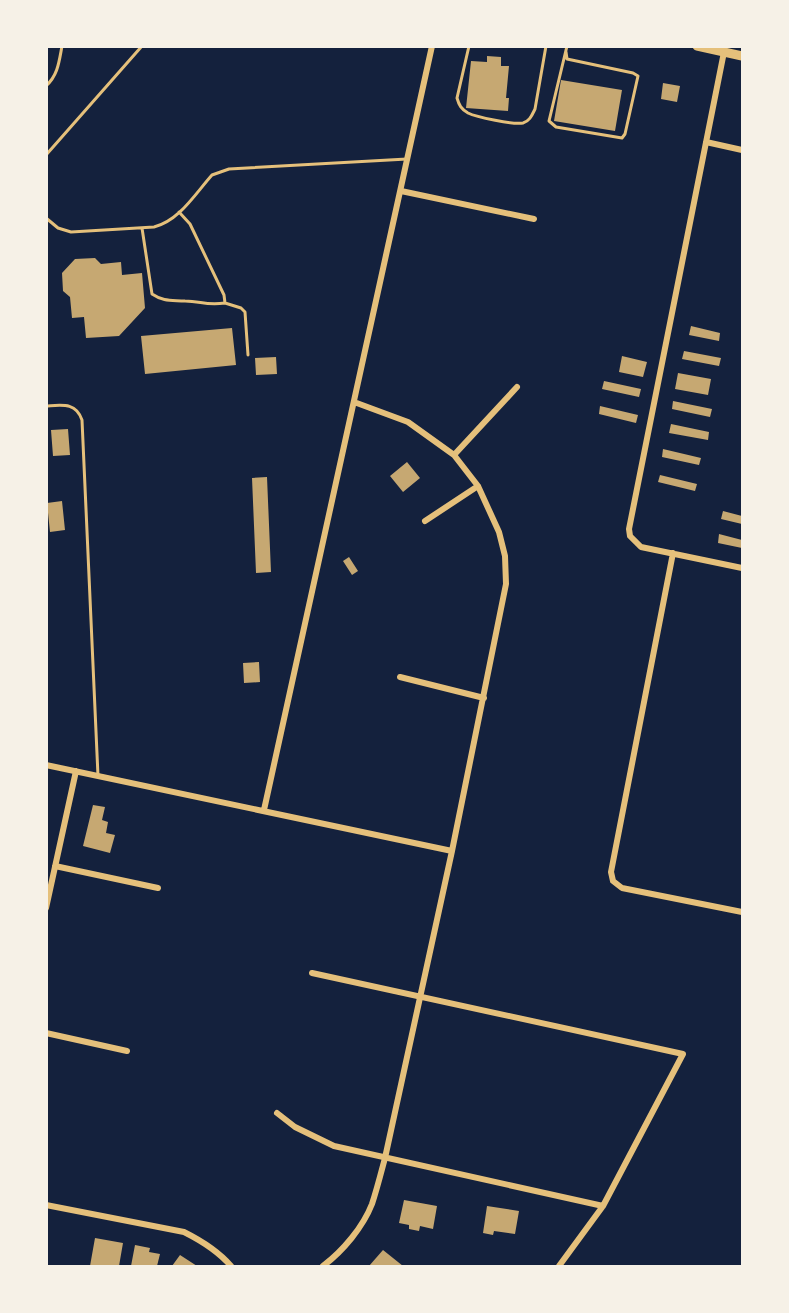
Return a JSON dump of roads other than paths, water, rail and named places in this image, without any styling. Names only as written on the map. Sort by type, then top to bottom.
[{"type":"main road","points":[[697,46],[724,52],[740,52]]},
{"type":"street","points":[[264,810],[432,46]]},
{"type":"street","points":[[724,52],[628,529],[630,536],[642,547],[742,568]]},
{"type":"street","points":[[706,142],[742,150]]},
{"type":"street","points":[[400,191],[534,219]]},
{"type":"street","points":[[454,455],[517,387]]},
{"type":"street","points":[[323,1266],[346,1244],[366,1215],[385,1158],[452,851],[506,584],[505,556],[499,532],[478,486],[454,455],[408,422],[354,402]]},
{"type":"street","points":[[425,522],[478,486]]},
{"type":"street","points":[[673,553],[611,872],[614,881],[622,888],[742,912]]},
{"type":"street","points":[[400,677],[484,698]]},
{"type":"street","points":[[46,765],[452,851]]},
{"type":"street","points":[[46,908],[76,771]]},
{"type":"street","points":[[55,867],[158,888]]},
{"type":"street","points":[[312,973],[683,1054],[603,1206],[559,1266]]},
{"type":"street","points":[[46,1034],[127,1051]]},
{"type":"street","points":[[277,1113],[295,1127],[334,1146],[603,1206]]},
{"type":"street","points":[[46,1205],[184,1232],[201,1240],[231,1266]]},
{"type":"lane","points":[[46,86],[53,79],[58,67],[62,46]]},
{"type":"lane","points":[[46,155],[142,46]]},
{"type":"lane","points":[[469,46],[458,98],[459,106],[468,114],[514,124],[524,123],[531,118],[535,109],[546,46]]},
{"type":"lane","points":[[566,52],[567,59],[638,76],[625,134],[622,138],[556,127],[549,122],[567,46]]},
{"type":"lane","points":[[46,218],[58,228],[71,232],[142,228],[165,224],[212,175],[229,169],[408,159]]},
{"type":"lane","points":[[179,212],[190,224],[224,295],[225,303]]},
{"type":"lane","points":[[142,228],[152,294],[161,300],[187,301],[206,305],[225,303],[241,308],[244,312],[248,355]]},
{"type":"lane","points":[[46,406],[74,407],[80,413],[82,420],[98,776]]}]
